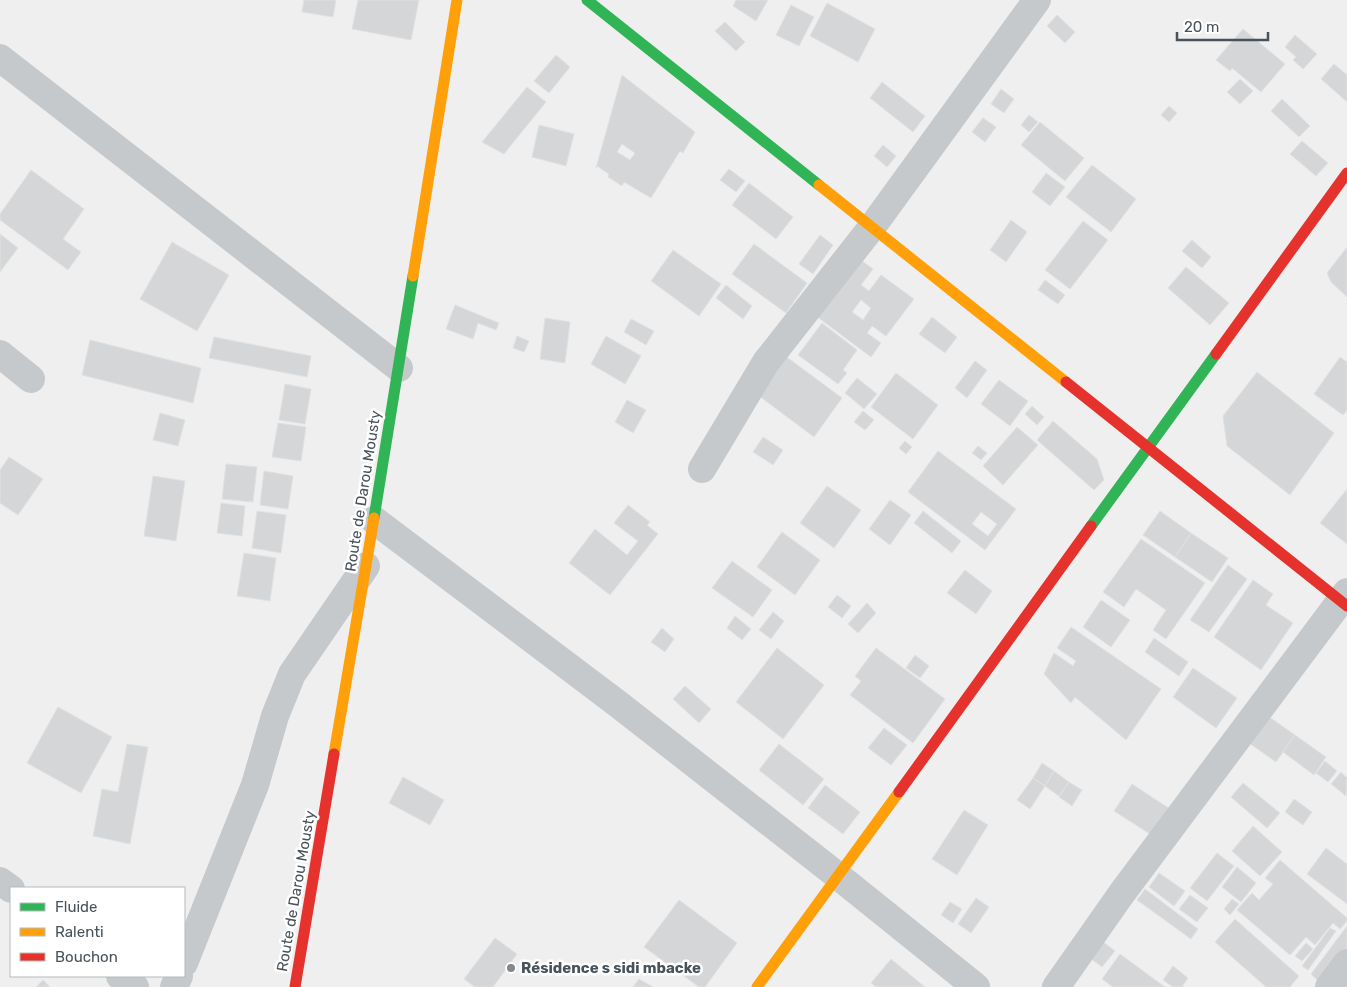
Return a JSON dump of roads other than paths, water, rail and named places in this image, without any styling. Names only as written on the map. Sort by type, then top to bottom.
[{"type":"street","name":"Route de Darou Mousty","points":[[295,987],[374,520],[457,0]]},
{"type":"street","points":[[586,0],[1148,447],[1345,600],[1122,893],[1056,987]]},
{"type":"street","points":[[702,469],[766,362],[872,227],[1037,0]]},
{"type":"street","points":[[0,58],[398,368]]},
{"type":"street","points":[[757,987],[1347,173]]},
{"type":"street","points":[[0,354],[31,378]]},
{"type":"street","points":[[374,520],[618,704],[976,987]]},
{"type":"street","points":[[185,960],[255,785],[275,716],[292,674],[366,566]]},
{"type":"street","points":[[0,880],[10,888]]},
{"type":"street","points":[[1329,987],[1347,963]]},
{"type":"street","points":[[121,977],[135,987]]},
{"type":"place","name":"Résidence s sidi mbacke","points":[[511,968]]}]
